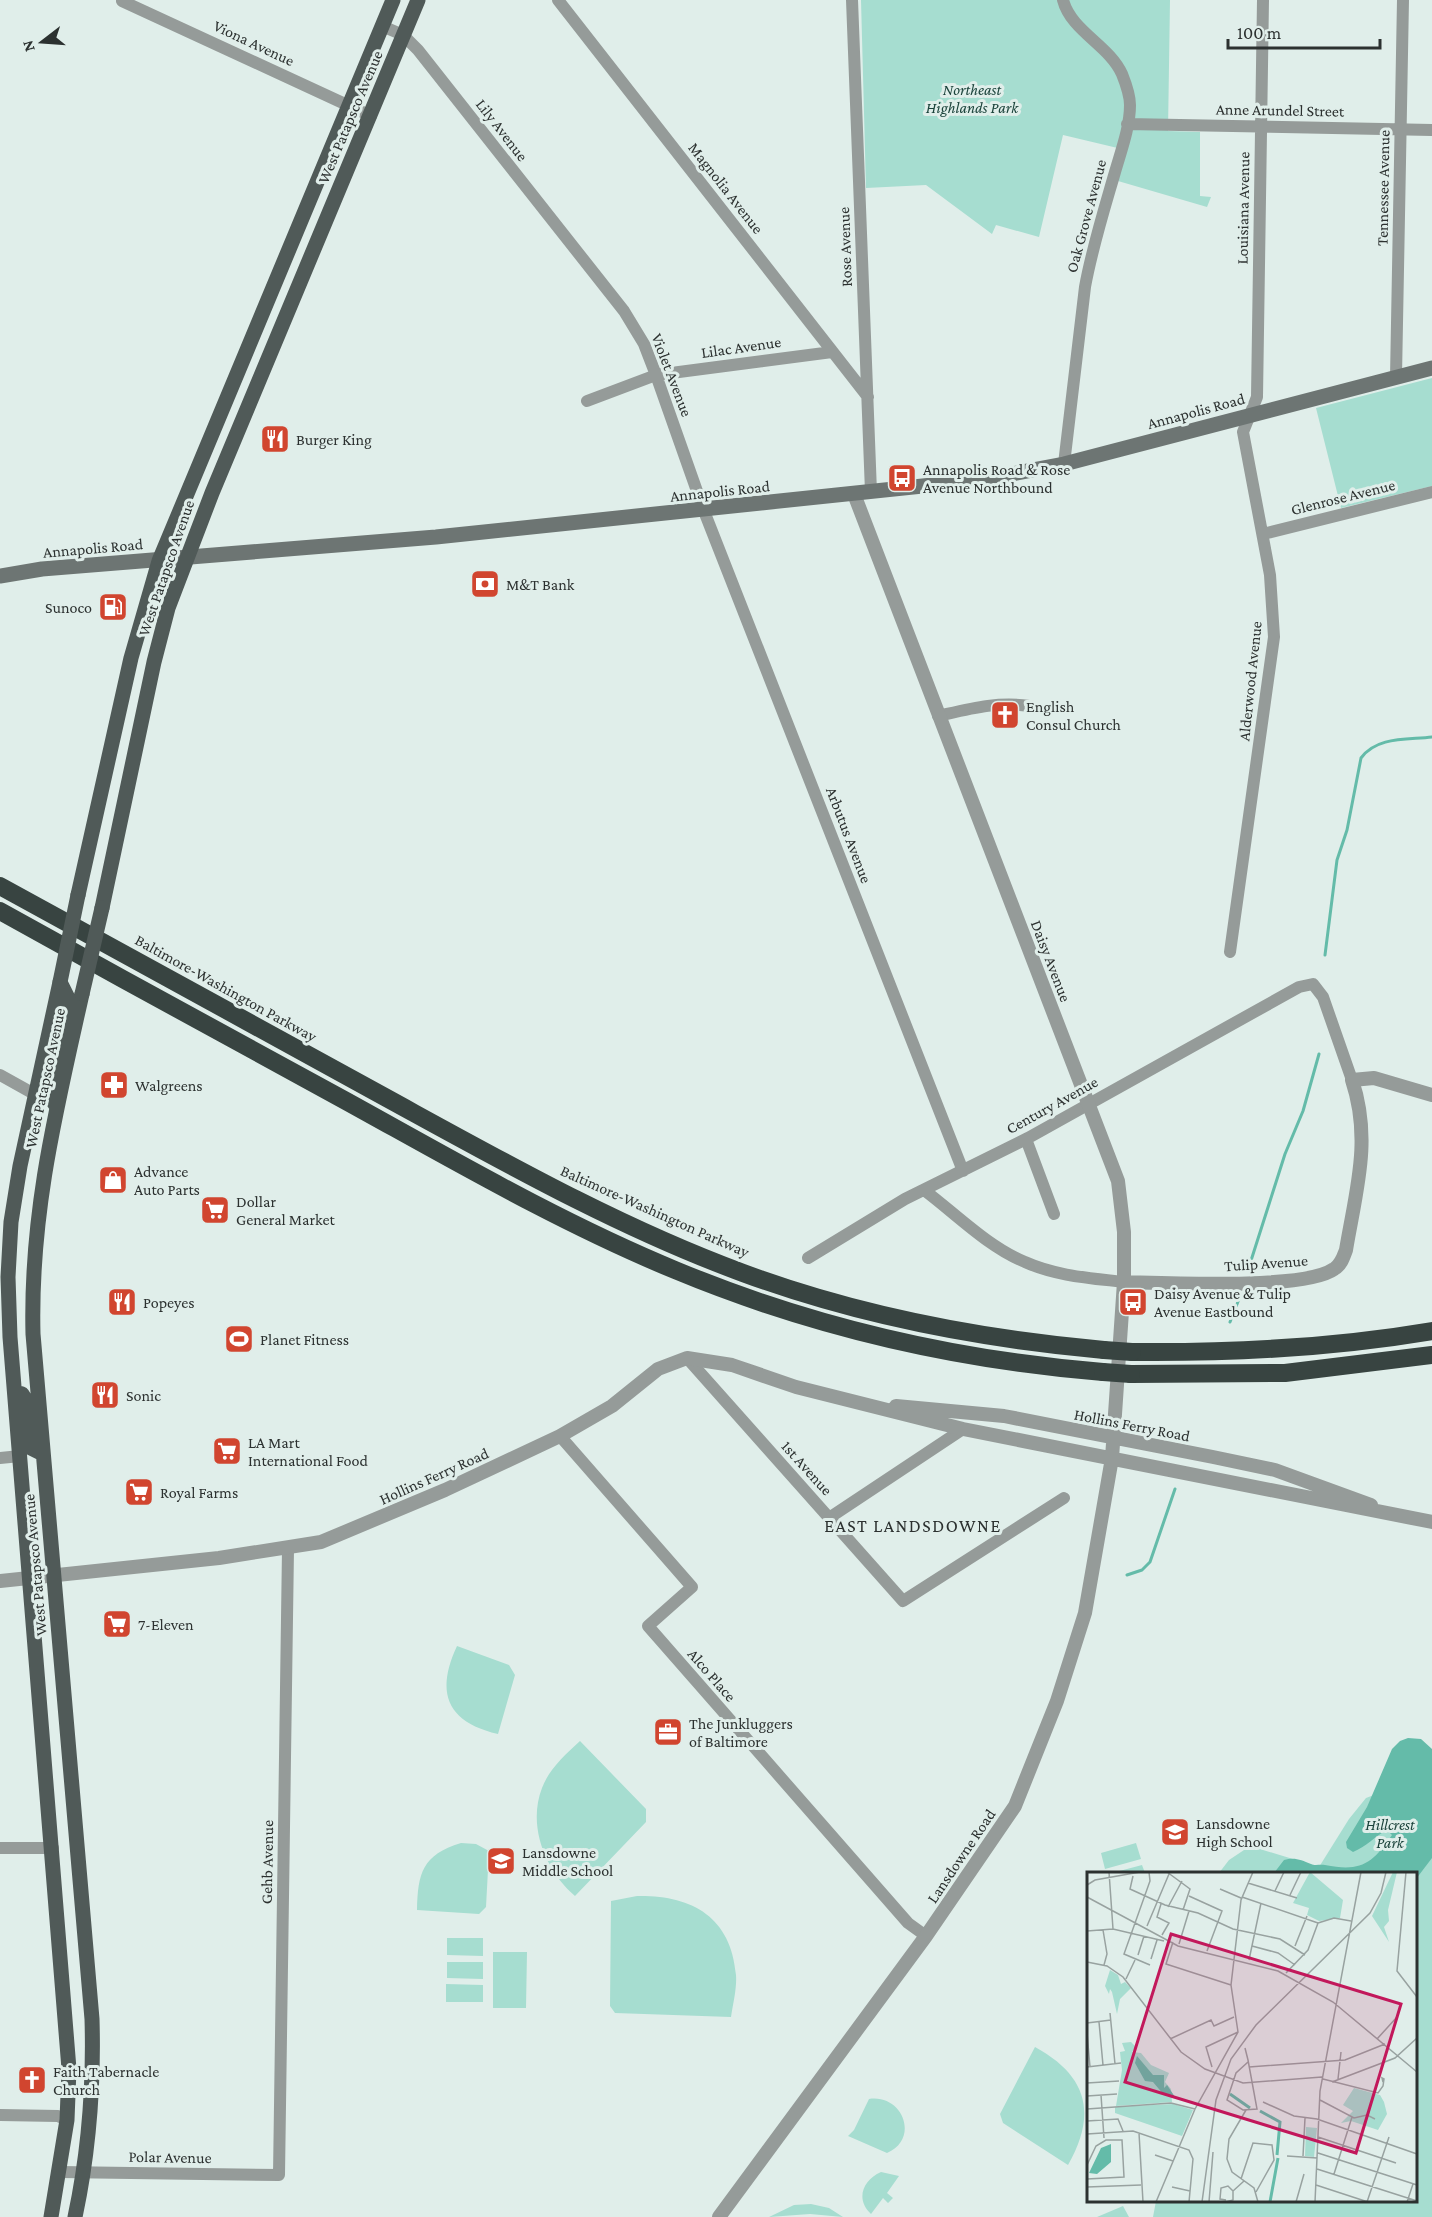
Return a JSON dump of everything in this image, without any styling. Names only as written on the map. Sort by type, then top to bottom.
[{"type":"highway","name":"Baltimore-Washington Parkway","points":[[0,886],[513,1167],[686,1250],[792,1290],[892,1317],[998,1339],[1132,1352],[1334,1346],[1432,1331]]},
{"type":"highway","points":[[0,911],[572,1222],[674,1270],[786,1311],[888,1340],[995,1361],[1131,1374],[1285,1373],[1432,1355]]},
{"type":"main road","name":"West Patapsco Avenue","points":[[51,2217],[67,2120],[68,2034],[15,1392],[8,1277],[11,1222],[78,895],[131,658],[159,561],[393,0]]},
{"type":"main road","name":"West Patapsco Avenue","points":[[75,2217],[85,2172],[92,2116],[92,2019],[33,1334],[32,1277],[43,1173],[154,662],[186,558],[418,0]]},
{"type":"main road","name":"Annapolis Road","points":[[0,576],[42,569],[159,561],[705,511],[980,480],[1064,464],[1432,368]]},
{"type":"main road","points":[[57,1107],[48,1094],[68,998],[60,982]]},
{"type":"main road","points":[[15,1392],[22,1394],[27,1402],[31,1448],[43,1454]]},
{"type":"street","name":"Magnolia Avenue","points":[[558,0],[868,397]]},
{"type":"street","name":"Rose Avenue","points":[[852,0],[871,492]]},
{"type":"street","name":"Oak Grove Avenue","points":[[1064,0],[1076,22],[1109,53],[1118,65],[1130,104],[1127,124],[1085,287],[1064,464]]},
{"type":"street","name":"Louisiana Avenue","points":[[1250,416],[1257,398],[1263,0]]},
{"type":"street","name":"Tennessee Avenue","points":[[1396,377],[1403,0]]},
{"type":"street","name":"Viona Avenue","points":[[123,1],[371,116]]},
{"type":"street","name":"Lily Avenue","points":[[382,26],[403,35],[418,50],[587,264]]},
{"type":"street","name":"Anne Arundel Street","points":[[1127,124],[1432,130]]},
{"type":"street","name":"Violet Avenue","points":[[587,264],[635,328],[656,375],[705,511]]},
{"type":"street","name":"Lilac Avenue","points":[[586,401],[656,375],[832,352]]},
{"type":"street","name":"Alderwood Avenue","points":[[1230,952],[1274,636],[1272,598],[1263,534],[1243,432],[1250,416]]},
{"type":"street","name":"Glenrose Avenue","points":[[1263,534],[1432,492]]},
{"type":"street","name":"Daisy Avenue","points":[[854,494],[1118,1181],[1124,1232],[1124,1282],[1112,1458]]},
{"type":"street","name":"Arbutus Avenue","points":[[705,511],[963,1171]]},
{"type":"street","points":[[938,716],[988,705],[1009,703],[1029,706]]},
{"type":"street","name":"Century Avenue","points":[[808,1258],[890,1207],[1026,1139],[1299,987],[1313,984]]},
{"type":"street","name":"Tulip Avenue","points":[[924,1190],[1005,1252],[1025,1262],[1074,1276],[1124,1282],[1256,1283],[1306,1279],[1334,1269],[1341,1263],[1346,1250],[1363,1138],[1359,1102],[1352,1080],[1323,998],[1313,984]]},
{"type":"street","points":[[0,1075],[36,1095]]},
{"type":"street","points":[[1352,1080],[1374,1078],[1432,1095]]},
{"type":"street","points":[[1026,1139],[1054,1214]]},
{"type":"street","name":"Hollins Ferry Road","points":[[0,1581],[288,1549],[345,1533],[560,1437],[612,1407],[658,1369],[687,1358],[732,1365],[795,1387],[963,1429],[1265,1488],[1314,1501],[1432,1522]]},
{"type":"street","name":"1st Avenue","points":[[687,1358],[903,1600],[1064,1498]]},
{"type":"street","name":"Hollins Ferry Road","points":[[852,1402],[1004,1416],[1275,1470],[1398,1516]]},
{"type":"street","points":[[830,1518],[963,1429]]},
{"type":"street","name":"Alco Place","points":[[560,1437],[692,1587],[648,1626],[908,1923],[926,1936]]},
{"type":"street","points":[[0,1458],[20,1456]]},
{"type":"street","name":"Lansdowne Road","points":[[719,2217],[926,1936],[1016,1806],[1057,1701],[1085,1613],[1112,1458]]},
{"type":"street","name":"Gehb Avenue","points":[[279,2175],[288,1549]]},
{"type":"street","points":[[0,1848],[53,1848]]},
{"type":"street","points":[[0,2115],[58,2116],[67,2120]]},
{"type":"street","name":"Polar Avenue","points":[[60,2172],[279,2175]]},
{"type":"green space","name":"Northeast Highlands Park","points":[[861,0],[1170,0],[1168,131],[1200,132],[1200,196],[1211,197],[1207,207],[1118,181],[1126,150],[1063,135],[1039,237],[996,225],[992,234],[926,185],[866,188]]},
{"type":"green space","points":[[1432,378],[1432,486],[1341,508],[1316,408]]},
{"type":"green space","points":[[457,1646],[509,1665],[515,1675],[498,1734],[467,1722],[450,1703],[447,1678]]},
{"type":"green space","points":[[580,1741],[646,1809],[646,1822],[575,1896],[565,1886],[548,1861],[538,1833],[537,1818],[538,1803],[545,1781],[558,1763]]},
{"type":"green space","name":"Hillcrest Park","points":[[1432,1773],[1432,2217],[1153,2217],[1156,2202],[1417,2202],[1417,1872],[1220,1872],[1229,1860],[1250,1846],[1319,1867],[1349,1819],[1366,1798]]},
{"type":"green space","points":[[461,1843],[476,1844],[489,1851],[486,1907],[479,1914],[417,1910],[419,1886],[425,1867],[438,1853]]},
{"type":"green space","points":[[1136,1843],[1141,1859],[1105,1869],[1101,1853]]},
{"type":"green space","points":[[1142,1865],[1145,1872],[1116,1872]]},
{"type":"green space","points":[[637,1896],[675,1900],[691,1905],[705,1913],[717,1924],[733,1955],[736,1975],[731,2017],[615,2013],[610,2006],[611,1901]]},
{"type":"green space","points":[[447,1938],[483,1938],[483,1956],[447,1955]]},
{"type":"green space","points":[[493,1952],[527,1952],[526,2008],[493,2008]]},
{"type":"green space","points":[[447,1962],[483,1962],[483,1979],[447,1978]]},
{"type":"green space","points":[[446,1984],[483,1985],[483,2002],[446,2002]]},
{"type":"green space","points":[[1035,2047],[1067,2070],[1082,2098],[1083,2129],[1068,2165],[1003,2123],[1000,2114]]},
{"type":"green space","points":[[869,2099],[881,2099],[891,2103],[903,2119],[905,2128],[903,2138],[887,2153],[848,2136],[854,2130]]},
{"type":"green space","points":[[881,2172],[899,2176],[887,2193],[893,2198],[888,2203],[883,2198],[871,2214],[863,2202],[863,2190],[875,2175]]},
{"type":"green space","points":[[811,2204],[829,2208],[843,2217],[810,2214],[769,2217],[794,2205]]},
{"type":"green space","points":[[1123,2206],[1129,2217],[1097,2217]]},
{"type":"shaded area","points":[[1408,1738],[1421,1739],[1432,1749],[1432,1858],[1417,1878],[1417,1872],[1275,1872],[1284,1860],[1288,1859],[1298,1859],[1314,1865],[1348,1867],[1364,1864],[1378,1853],[1392,1835],[1387,1830],[1353,1852],[1347,1848],[1346,1842],[1367,1807],[1392,1749],[1400,1741]]},
{"type":"waterway","points":[[1325,955],[1337,860],[1347,830],[1361,758],[1375,746],[1384,742],[1432,737]]},
{"type":"waterway","points":[[1248,1270],[1285,1154],[1303,1111],[1319,1054]]},
{"type":"waterway","points":[[1230,1322],[1239,1299]]},
{"type":"waterway","points":[[1127,1575],[1142,1570],[1150,1562],[1175,1489]]},
{"type":"place","name":"Burger King","points":[[275,439]]},
{"type":"place","name":"Annapolis Road & Rose Avenue Northbound","points":[[902,478]]},
{"type":"place","name":"M&T Bank","points":[[485,584]]},
{"type":"place","name":"Sunoco","points":[[113,607]]},
{"type":"place","name":"English Consul Church","points":[[1005,715]]},
{"type":"place","name":"Walgreens","points":[[114,1085]]},
{"type":"place","name":"Advance Auto Parts","points":[[113,1180]]},
{"type":"place","name":"Dollar General Market","points":[[215,1210]]},
{"type":"place","name":"Popeyes","points":[[122,1302]]},
{"type":"place","name":"Daisy Avenue & Tulip Avenue Eastbound","points":[[1133,1302]]},
{"type":"place","name":"Planet Fitness","points":[[239,1339]]},
{"type":"place","name":"Sonic","points":[[105,1395]]},
{"type":"place","name":"LA Mart International Food","points":[[227,1451]]},
{"type":"place","name":"Royal Farms","points":[[139,1492]]},
{"type":"place","name":"7-Eleven","points":[[117,1624]]},
{"type":"place","name":"The Junkluggers of Baltimore","points":[[668,1732]]},
{"type":"place","name":"Lansdowne High School","points":[[1175,1832]]},
{"type":"place","name":"Lansdowne Middle School","points":[[501,1861]]},
{"type":"place","name":"Faith Tabernacle Church","points":[[32,2080]]},
{"type":"district","name":"EAST LANDSDOWNE","points":[[913,1526]]}]
